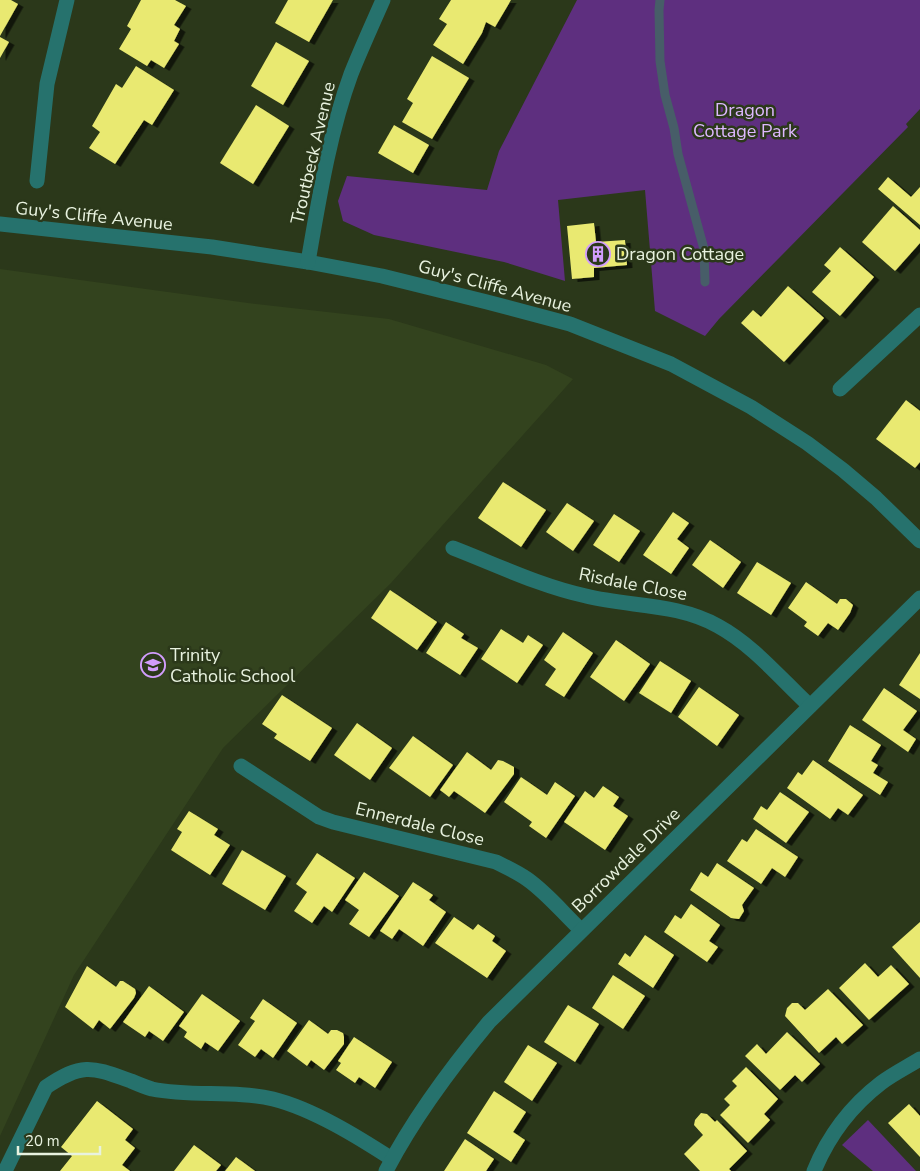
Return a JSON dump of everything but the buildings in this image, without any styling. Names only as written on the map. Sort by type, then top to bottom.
[{"type":"street","points":[[37,181],[47,84],[68,0]]},
{"type":"street","name":"Troutbeck Avenue","points":[[308,262],[320,189],[332,140],[351,76],[383,0]]},
{"type":"street","name":"Guy's Cliffe Avenue","points":[[0,224],[212,247],[308,262],[382,276],[570,324],[671,364],[751,408],[807,443],[876,498],[920,541]]},
{"type":"street","points":[[840,389],[920,315]]},
{"type":"street","name":"Risdale Close","points":[[454,548],[536,581],[577,594],[601,600],[665,608],[704,619],[732,634],[810,706]]},
{"type":"street","name":"Borrowdale Drive","points":[[389,1165],[422,1110],[451,1067],[489,1022],[920,598]]},
{"type":"street","name":"Ennerdale Close","points":[[241,766],[319,817],[340,824],[496,862],[527,879],[581,930]]},
{"type":"street","points":[[814,1171],[829,1141],[853,1109],[881,1083],[920,1059]]},
{"type":"street","points":[[5,1171],[46,1087],[59,1078],[90,1068],[106,1071],[151,1088],[184,1093],[214,1093],[273,1099],[294,1106],[340,1128],[389,1165]]},
{"type":"shaded area","name":"Trinity Catholic School","points":[[0,269],[248,303],[389,319],[546,365],[573,379],[391,583],[223,748],[74,975],[0,1136]]},
{"type":"green space","name":"Dragon Cottage Park","points":[[577,0],[920,0],[920,109],[906,124],[908,127],[719,319],[705,336],[655,311],[645,190],[558,200],[565,281],[504,262],[374,235],[343,221],[338,201],[347,176],[487,190],[499,151]]},
{"type":"green space","points":[[868,1120],[916,1171],[873,1171],[842,1145]]},
{"type":"waterway","points":[[660,0],[660,61],[665,95],[674,128],[678,154],[704,249],[705,282]]},
{"type":"place","name":"Dragon Cottage","points":[[598,254]]},
{"type":"place","name":"Trinity Catholic School","points":[[153,665]]}]
